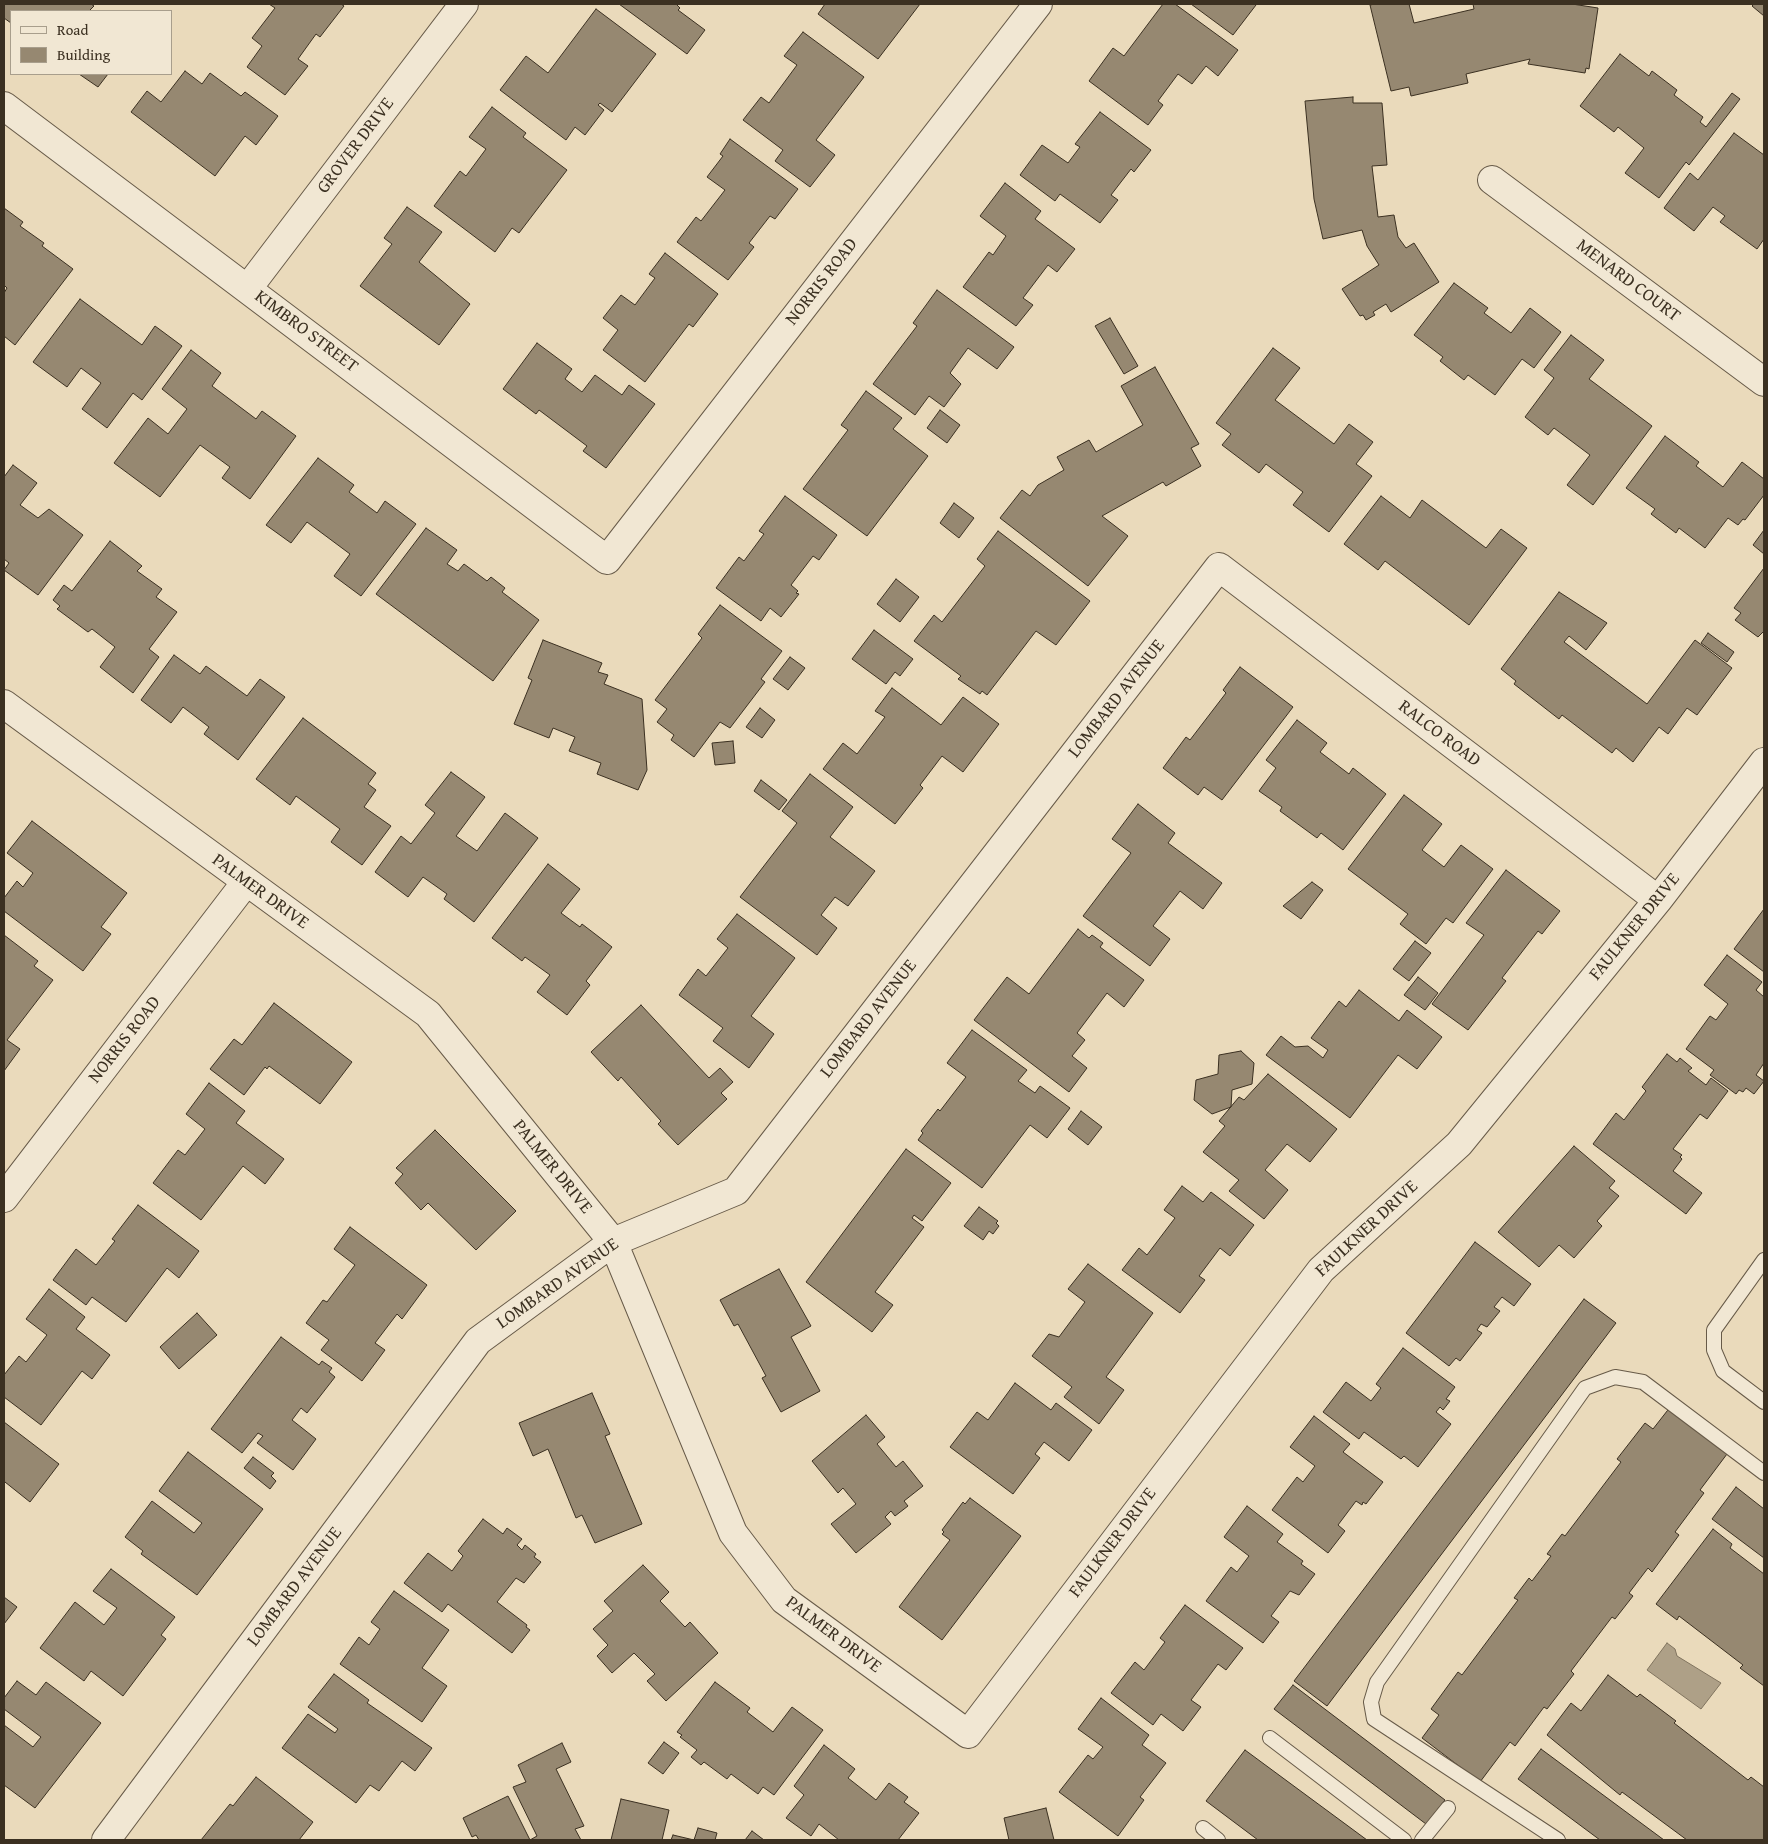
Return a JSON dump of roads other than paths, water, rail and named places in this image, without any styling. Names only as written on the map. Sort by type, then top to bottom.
[{"type":"street","name":"GROVER DRIVE","points":[[248,288],[464,4]]},
{"type":"street","name":"NORRIS ROAD","points":[[606,560],[1038,4]]},
{"type":"street","name":"KIMBRO STREET","points":[[4,106],[248,288],[606,560]]},
{"type":"street","name":"MENARD COURT","points":[[1492,180],[1764,382]]},
{"type":"street","name":"RALCO ROAD","points":[[1218,567],[1658,900]]},
{"type":"street","name":"LOMBARD AVENUE","points":[[106,1840],[478,1340],[613,1242],[736,1191],[1218,567]]},
{"type":"street","name":"PALMER DRIVE","points":[[4,704],[428,1014],[613,1242],[732,1533],[784,1600],[968,1734]]},
{"type":"street","name":"FAULKNER DRIVE","points":[[968,1734],[1321,1270],[1459,1144],[1658,900],[1764,762]]},
{"type":"street","name":"NORRIS ROAD","points":[[4,1198],[246,882]]},
{"type":"lane","points":[[1764,1260],[1714,1330],[1714,1350],[1723,1371],[1764,1402]]},
{"type":"lane","points":[[1558,1840],[1374,1720],[1371,1702],[1377,1682],[1585,1388],[1615,1377],[1643,1382],[1764,1473]]},
{"type":"lane","points":[[1270,1738],[1404,1840]]},
{"type":"lane","points":[[1422,1840],[1448,1808]]},
{"type":"lane","points":[[1202,1828],[1218,1840]]}]
